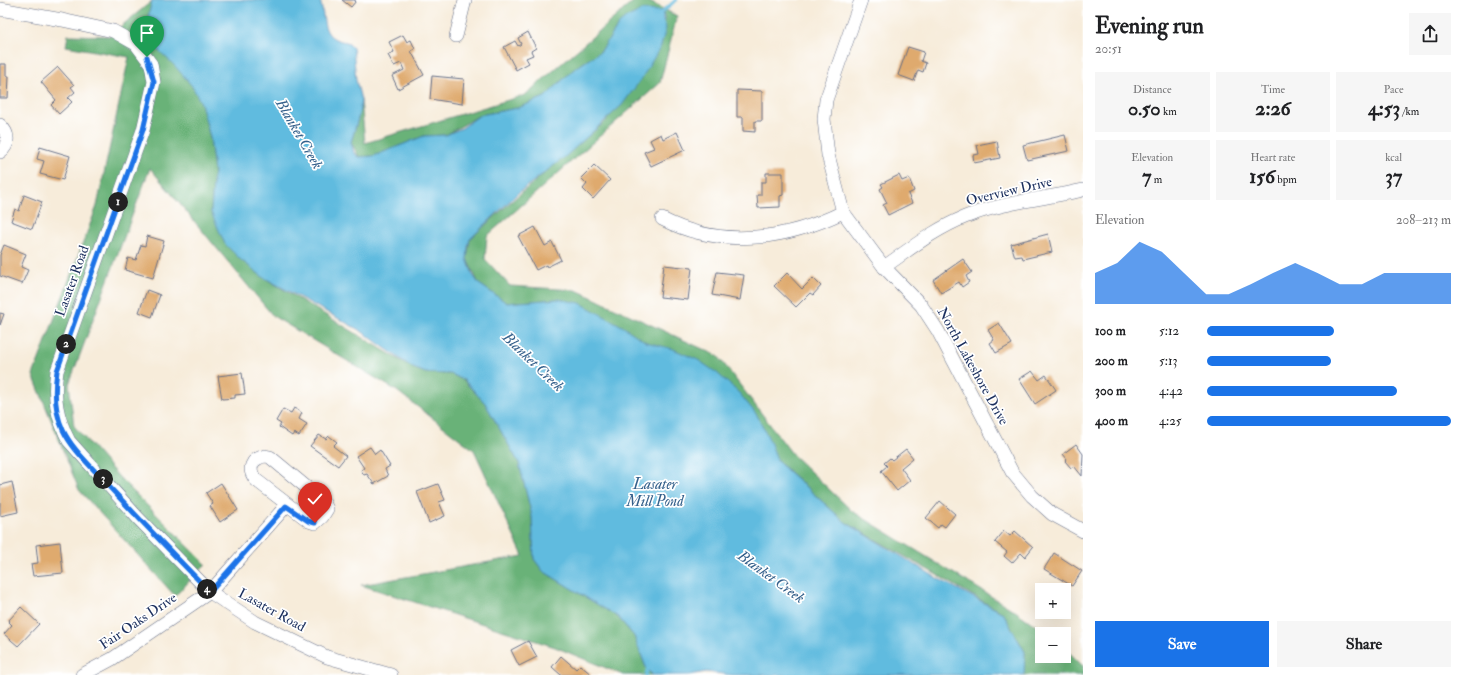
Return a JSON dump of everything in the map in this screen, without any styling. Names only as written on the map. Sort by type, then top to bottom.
[{"type":"street","points":[[456,36],[465,0]]},
{"type":"street","name":"North Lakeshore Drive","points":[[861,0],[826,100],[824,119],[828,155],[843,212],[884,267],[921,305],[938,332],[1012,472],[1032,496],[1052,514],[1083,531]]},
{"type":"street","name":"Lasater Road","points":[[0,10],[62,20],[113,31],[136,44],[142,50],[151,64],[154,82],[143,130],[60,361],[55,383],[55,398],[57,411],[69,441],[137,517],[210,592],[255,622],[327,657],[391,675]]},
{"type":"street","points":[[0,125],[8,137],[6,146],[0,152]]},
{"type":"street","name":"Overview Drive","points":[[884,267],[933,234],[965,217],[1006,205],[1083,190]]},
{"type":"street","points":[[662,219],[680,228],[698,234],[745,238],[786,233],[821,223],[843,212]]},
{"type":"street","points":[[258,457],[270,457],[323,501],[327,509],[322,518],[315,523],[308,521],[286,506],[250,473],[250,467],[253,461],[258,457]]},
{"type":"street","name":"Fair Oaks Drive","points":[[82,675],[112,659],[210,592],[286,506]]},
{"type":"green space","points":[[635,0],[646,0],[677,16],[660,83],[487,236],[485,259],[510,286],[576,290],[718,356],[793,455],[852,511],[1015,611],[1038,627],[1035,627],[1035,663],[1071,663],[1071,654],[1083,666],[1083,675],[1024,675],[1025,652],[1003,613],[845,522],[646,342],[558,299],[507,303],[479,284],[467,259],[470,239],[513,200],[606,121],[665,22],[663,11],[620,23],[601,51],[573,70],[545,97],[518,108],[480,115],[446,135],[424,136],[374,156],[359,157],[351,142],[359,115],[361,100],[365,143],[525,95]]},
{"type":"green space","points":[[152,1],[146,26],[192,86],[201,102],[210,137],[214,171],[211,212],[241,260],[263,277],[413,368],[426,373],[451,374],[463,380],[485,403],[519,463],[532,516],[534,559],[543,571],[618,617],[634,636],[647,670],[653,675],[623,675],[555,647],[361,585],[523,556],[474,450],[397,391],[273,316],[150,168],[69,384],[74,426],[118,476],[206,564],[175,596],[79,490],[33,375],[97,206],[129,57],[66,46],[68,35],[109,36]]},
{"type":"water","name":"Lasater Mill Pond","points":[[152,0],[320,0],[324,22],[328,33],[338,40],[347,42],[353,48],[356,80],[361,100],[359,115],[351,142],[354,153],[359,157],[374,156],[424,136],[446,135],[462,128],[480,115],[518,108],[545,97],[573,70],[601,51],[620,23],[626,18],[642,10],[663,11],[663,19],[666,28],[661,46],[642,78],[622,105],[566,156],[518,193],[470,239],[467,259],[473,275],[479,284],[507,303],[558,299],[580,303],[622,326],[646,342],[673,349],[698,360],[717,373],[739,393],[757,415],[778,462],[845,522],[937,578],[1003,613],[1025,652],[1024,675],[732,675],[706,672],[689,675],[653,675],[647,670],[634,636],[618,617],[543,571],[534,559],[532,516],[519,463],[485,403],[464,380],[451,374],[426,373],[413,368],[361,331],[263,277],[241,260],[225,244],[211,212],[214,171],[210,137],[201,103],[192,86],[175,66],[150,42],[146,26]]},
{"type":"building","points":[[342,0],[354,0],[356,1],[351,7]]},
{"type":"building","points":[[528,32],[536,48],[531,51],[533,55],[526,58],[529,63],[516,70],[504,47],[515,41],[518,46],[521,44],[518,38]]},
{"type":"building","points":[[403,35],[407,42],[411,40],[415,49],[411,51],[424,75],[398,89],[392,76],[404,70],[401,63],[394,66],[388,55],[394,52],[389,42]]},
{"type":"building","points":[[908,47],[924,52],[921,61],[926,63],[923,72],[918,70],[914,81],[898,75]]},
{"type":"building","points":[[0,64],[6,64],[6,76],[9,76],[8,98],[0,98]]},
{"type":"building","points":[[58,67],[74,85],[71,87],[75,92],[68,98],[72,102],[59,114],[51,105],[56,100],[41,82]]},
{"type":"building","points":[[432,76],[464,79],[462,104],[430,99]]},
{"type":"building","points":[[737,90],[762,91],[762,121],[755,121],[755,132],[743,131],[743,117],[737,117]]},
{"type":"building","points":[[677,132],[685,150],[651,166],[644,152],[654,148],[650,140],[661,134],[663,139]]},
{"type":"building","points":[[1065,135],[1069,151],[1027,160],[1023,145]]},
{"type":"building","points":[[997,141],[1000,158],[974,163],[973,155],[979,154],[977,145]]},
{"type":"building","points":[[40,147],[70,156],[63,180],[40,174],[44,161],[37,159]]},
{"type":"building","points":[[594,165],[610,180],[593,199],[583,189],[587,184],[581,178]]},
{"type":"building","points":[[766,173],[783,173],[783,195],[780,196],[780,207],[758,208],[757,195],[761,195],[761,182],[766,182]]},
{"type":"building","points":[[899,175],[902,181],[909,178],[914,191],[908,194],[912,203],[888,215],[883,205],[887,203],[880,189],[883,187],[881,184]]},
{"type":"building","points":[[24,195],[42,202],[32,229],[11,221],[15,209],[19,211]]},
{"type":"building","points":[[535,227],[545,246],[552,242],[561,260],[547,267],[546,265],[536,270],[518,236]]},
{"type":"building","points":[[1048,234],[1052,252],[1023,259],[1022,256],[1015,257],[1011,244]]},
{"type":"building","points":[[147,236],[164,241],[153,278],[125,270],[128,258],[136,260],[141,245],[145,246]]},
{"type":"building","points":[[4,245],[26,254],[21,267],[28,270],[22,284],[0,276],[0,255]]},
{"type":"building","points":[[963,259],[972,272],[966,276],[969,282],[962,287],[959,282],[941,293],[933,280]]},
{"type":"building","points":[[664,265],[692,268],[688,300],[660,297]]},
{"type":"building","points":[[717,272],[744,275],[740,300],[712,295]]},
{"type":"building","points":[[787,273],[802,289],[813,278],[821,286],[813,295],[810,293],[796,307],[774,286]]},
{"type":"building","points":[[147,290],[160,295],[152,317],[139,312]]},
{"type":"building","points":[[0,313],[4,314],[0,325]]},
{"type":"building","points":[[999,323],[1012,344],[996,353],[990,343],[994,340],[988,330]]},
{"type":"building","points":[[1032,371],[1039,380],[1046,375],[1056,390],[1035,404],[1019,379]]},
{"type":"building","points":[[242,373],[245,394],[235,395],[235,398],[222,399],[218,376]]},
{"type":"building","points":[[294,408],[302,413],[299,419],[307,424],[299,436],[294,433],[292,436],[279,427],[281,424],[276,421],[283,409],[291,413]]},
{"type":"building","points":[[319,435],[326,439],[329,436],[337,442],[333,446],[346,456],[338,466],[310,446]]},
{"type":"building","points":[[1076,444],[1083,454],[1082,476],[1074,466],[1071,468],[1065,461],[1067,459],[1063,454]]},
{"type":"building","points":[[370,447],[375,454],[380,450],[390,466],[385,469],[388,476],[374,484],[367,474],[364,475],[361,470],[364,468],[356,456]]},
{"type":"building","points":[[906,449],[913,458],[901,468],[910,480],[897,491],[881,471],[887,466],[884,463],[890,458],[892,460]]},
{"type":"building","points":[[12,482],[18,512],[0,516],[0,485]]},
{"type":"building","points":[[221,483],[238,510],[220,522],[210,506],[213,504],[206,493]]},
{"type":"building","points":[[438,484],[445,500],[439,502],[445,516],[429,523],[417,492]]},
{"type":"building","points":[[940,501],[955,514],[945,527],[941,524],[938,528],[926,518]]},
{"type":"building","points":[[1004,531],[1010,536],[1015,531],[1033,547],[1025,557],[1021,553],[1012,563],[1004,556],[1007,552],[995,542]]},
{"type":"building","points":[[60,542],[63,573],[33,576],[31,564],[38,563],[36,545]]},
{"type":"building","points":[[1054,553],[1082,571],[1072,586],[1071,583],[1067,583],[1044,569]]},
{"type":"building","points":[[21,607],[39,624],[18,646],[4,634],[12,625],[8,621]]},
{"type":"building","points":[[528,641],[537,657],[519,666],[511,650]]},
{"type":"building","points":[[561,656],[576,669],[580,665],[592,675],[561,675],[552,667]]},
{"type":"waterway","points":[[661,13],[676,0]]},
{"type":"waterway","points":[[646,675],[648,666]]},
{"type":"route","points":[[147,57],[151,64],[154,82],[143,130],[57,371],[55,398],[57,411],[63,429],[69,441],[81,456],[137,517],[210,592],[286,506],[308,521],[315,523]]},
{"type":"water label","name":"Blanket Creek","points":[[299,134]]},
{"type":"water label","name":"Blanket Creek","points":[[533,362]]},
{"type":"water label","name":"Blanket Creek","points":[[771,577]]}]
